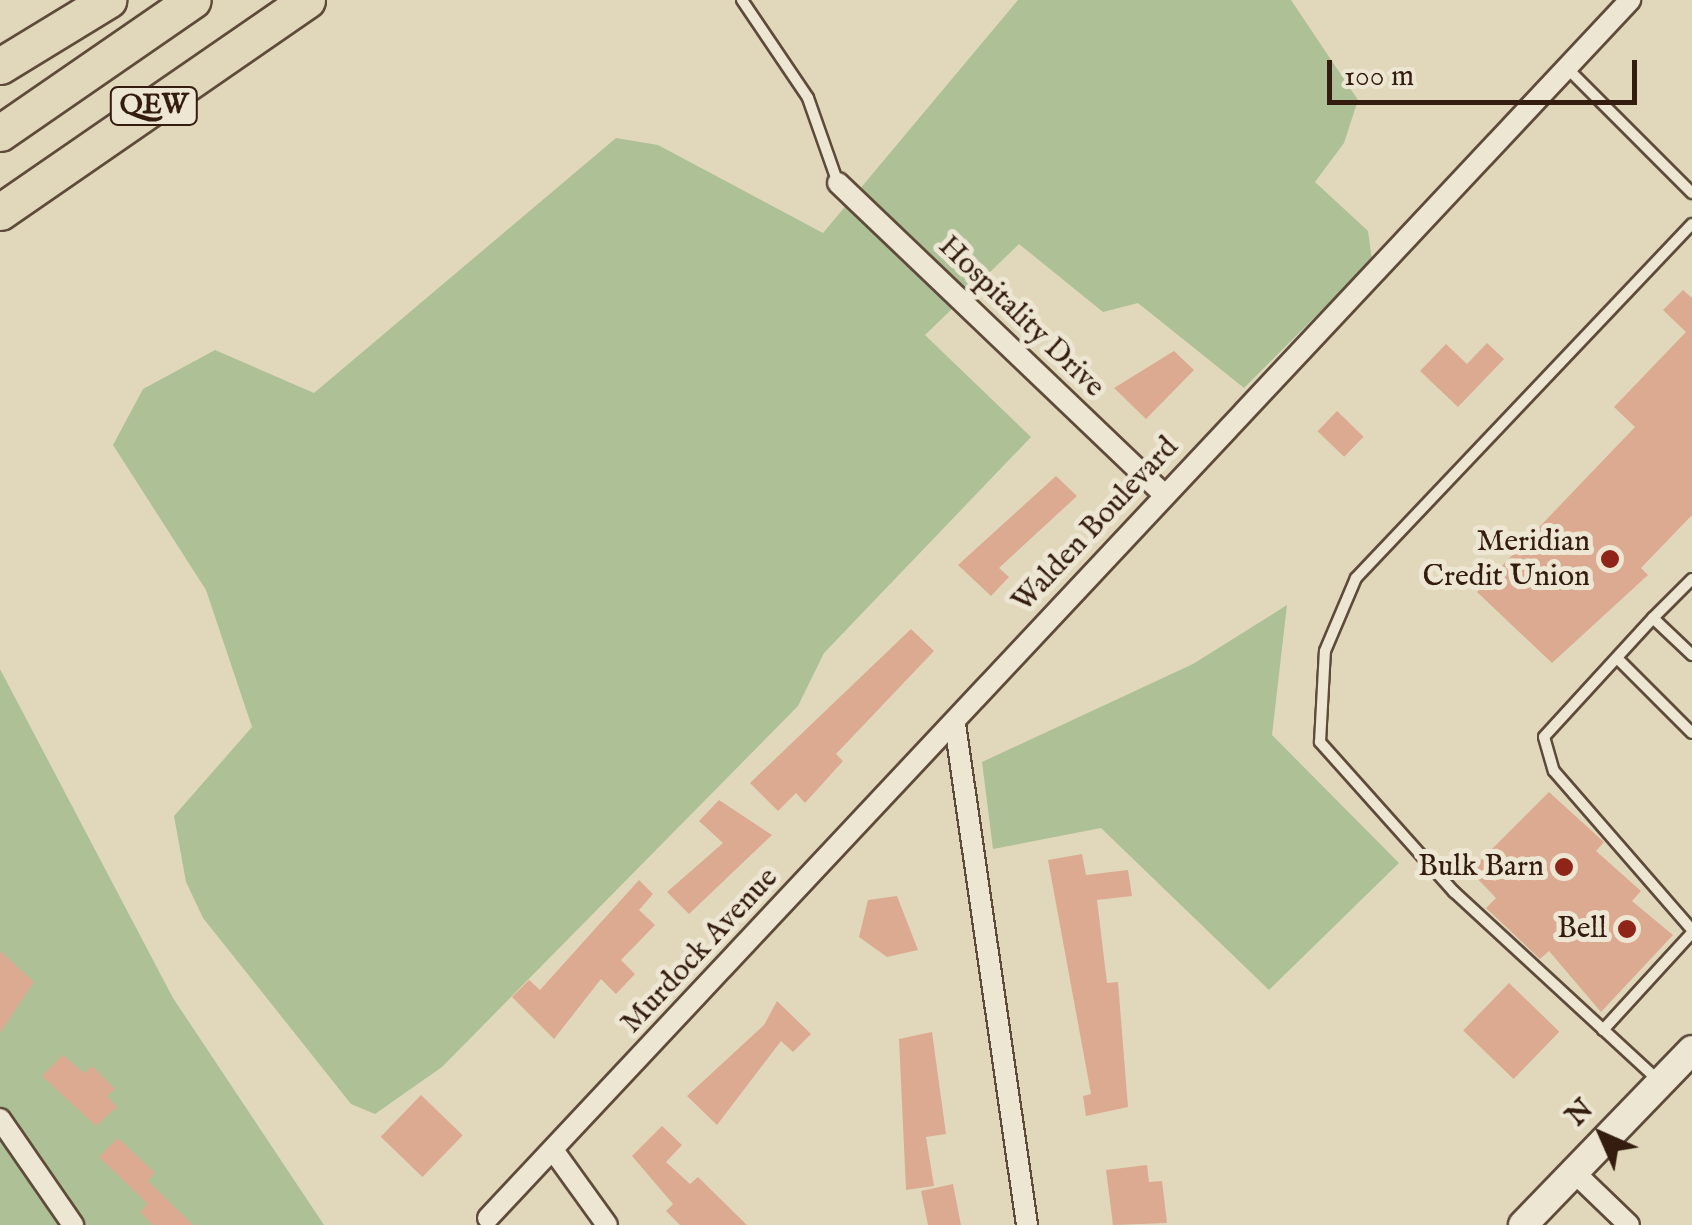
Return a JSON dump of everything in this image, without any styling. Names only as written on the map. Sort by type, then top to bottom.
[{"type":"highway","points":[[0,66],[108,0]]},
{"type":"highway","name":"QEW","points":[[0,133],[193,0]]},
{"type":"highway","name":"QEW","points":[[0,212],[307,0]]},
{"type":"main road","points":[[1524,1225],[1692,1050]]},
{"type":"street","name":"Walden Boulevard","points":[[955,724],[1164,495],[1630,0]]},
{"type":"street","name":"Hospitality Drive","points":[[838,182],[1164,495]]},
{"type":"street","name":"Murdock Avenue","points":[[488,1218],[955,724]]},
{"type":"street","points":[[955,724],[1027,1225]]},
{"type":"street","points":[[0,1118],[73,1225]]},
{"type":"street","points":[[553,1150],[607,1225]]},
{"type":"street","points":[[1574,1172],[1630,1225]]},
{"type":"lane","points":[[744,1],[808,98],[838,182]]},
{"type":"lane","points":[[1567,67],[1692,192]]},
{"type":"lane","points":[[1661,1082],[1454,892],[1320,742],[1324,651],[1356,578],[1692,224]]},
{"type":"lane","points":[[1604,1030],[1692,932],[1554,771],[1544,737],[1692,579]]},
{"type":"lane","points":[[1654,618],[1692,654]]},
{"type":"lane","points":[[1616,658],[1692,732]]},
{"type":"green space","points":[[1018,0],[1291,0],[1358,100],[1344,143],[1315,182],[1368,231],[1372,260],[1244,388],[1138,303],[1103,312],[1019,244],[925,335],[1031,437],[824,653],[798,706],[442,1067],[375,1114],[351,1104],[203,918],[186,882],[174,816],[252,727],[206,590],[113,445],[143,389],[215,350],[314,393],[616,138],[658,145],[823,233]]},
{"type":"green space","points":[[1287,605],[1272,735],[1399,863],[1269,990],[1101,828],[993,849],[982,762],[1193,664]]},
{"type":"green space","points":[[0,669],[173,998],[324,1225],[0,1225]]},
{"type":"building","points":[[1683,290],[1692,298],[1692,515],[1641,568],[1648,575],[1552,663],[1477,592],[1635,427],[1614,407],[1686,332],[1663,310]]},
{"type":"building","points":[[1487,343],[1504,359],[1458,407],[1420,371],[1446,344],[1467,364]]},
{"type":"building","points":[[1174,351],[1194,370],[1146,419],[1114,388]]},
{"type":"building","points":[[1337,411],[1364,437],[1344,457],[1318,431]]},
{"type":"building","points":[[1056,476],[1077,496],[999,568],[1009,577],[991,596],[958,565]]},
{"type":"building","points":[[911,629],[934,651],[836,754],[843,761],[805,803],[796,793],[778,811],[750,783]]},
{"type":"building","points":[[1549,792],[1604,842],[1596,851],[1641,891],[1632,901],[1673,935],[1601,1012],[1549,951],[1540,959],[1486,908],[1496,898],[1470,871]]},
{"type":"building","points":[[719,800],[772,835],[689,914],[667,892],[723,843],[699,821]]},
{"type":"building","points":[[1082,854],[1086,875],[1128,870],[1132,896],[1097,900],[1107,983],[1118,982],[1128,1107],[1086,1116],[1083,1096],[1091,1094],[1048,860]]},
{"type":"building","points":[[639,880],[653,894],[639,910],[655,925],[621,960],[635,974],[616,994],[601,979],[554,1039],[512,997],[529,980],[540,990]]},
{"type":"building","points":[[897,896],[918,950],[887,957],[859,937],[868,900]]},
{"type":"building","points":[[0,951],[34,982],[0,1033]]},
{"type":"building","points":[[1509,983],[1559,1032],[1514,1079],[1463,1030]]},
{"type":"building","points":[[777,1001],[811,1034],[793,1052],[781,1041],[717,1125],[687,1096],[764,1025]]},
{"type":"building","points":[[932,1032],[946,1134],[926,1137],[934,1186],[906,1190],[899,1039]]},
{"type":"building","points":[[63,1055],[84,1073],[92,1066],[115,1089],[107,1096],[117,1107],[96,1126],[42,1076]]},
{"type":"building","points":[[421,1095],[463,1135],[422,1177],[381,1137]]},
{"type":"building","points":[[662,1126],[682,1145],[666,1162],[690,1184],[698,1177],[747,1225],[680,1225],[666,1211],[673,1204],[632,1156]]},
{"type":"building","points":[[118,1138],[155,1173],[148,1181],[193,1225],[153,1225],[140,1212],[148,1204],[99,1157]]},
{"type":"building","points":[[1147,1165],[1149,1182],[1162,1181],[1167,1223],[1113,1225],[1106,1170]]},
{"type":"building","points":[[953,1184],[961,1225],[928,1225],[921,1191]]},
{"type":"place","name":"Meridian Credit Union","points":[[1610,559]]},
{"type":"place","name":"Bulk Barn","points":[[1564,867]]},
{"type":"place","name":"Bell","points":[[1627,929]]}]
